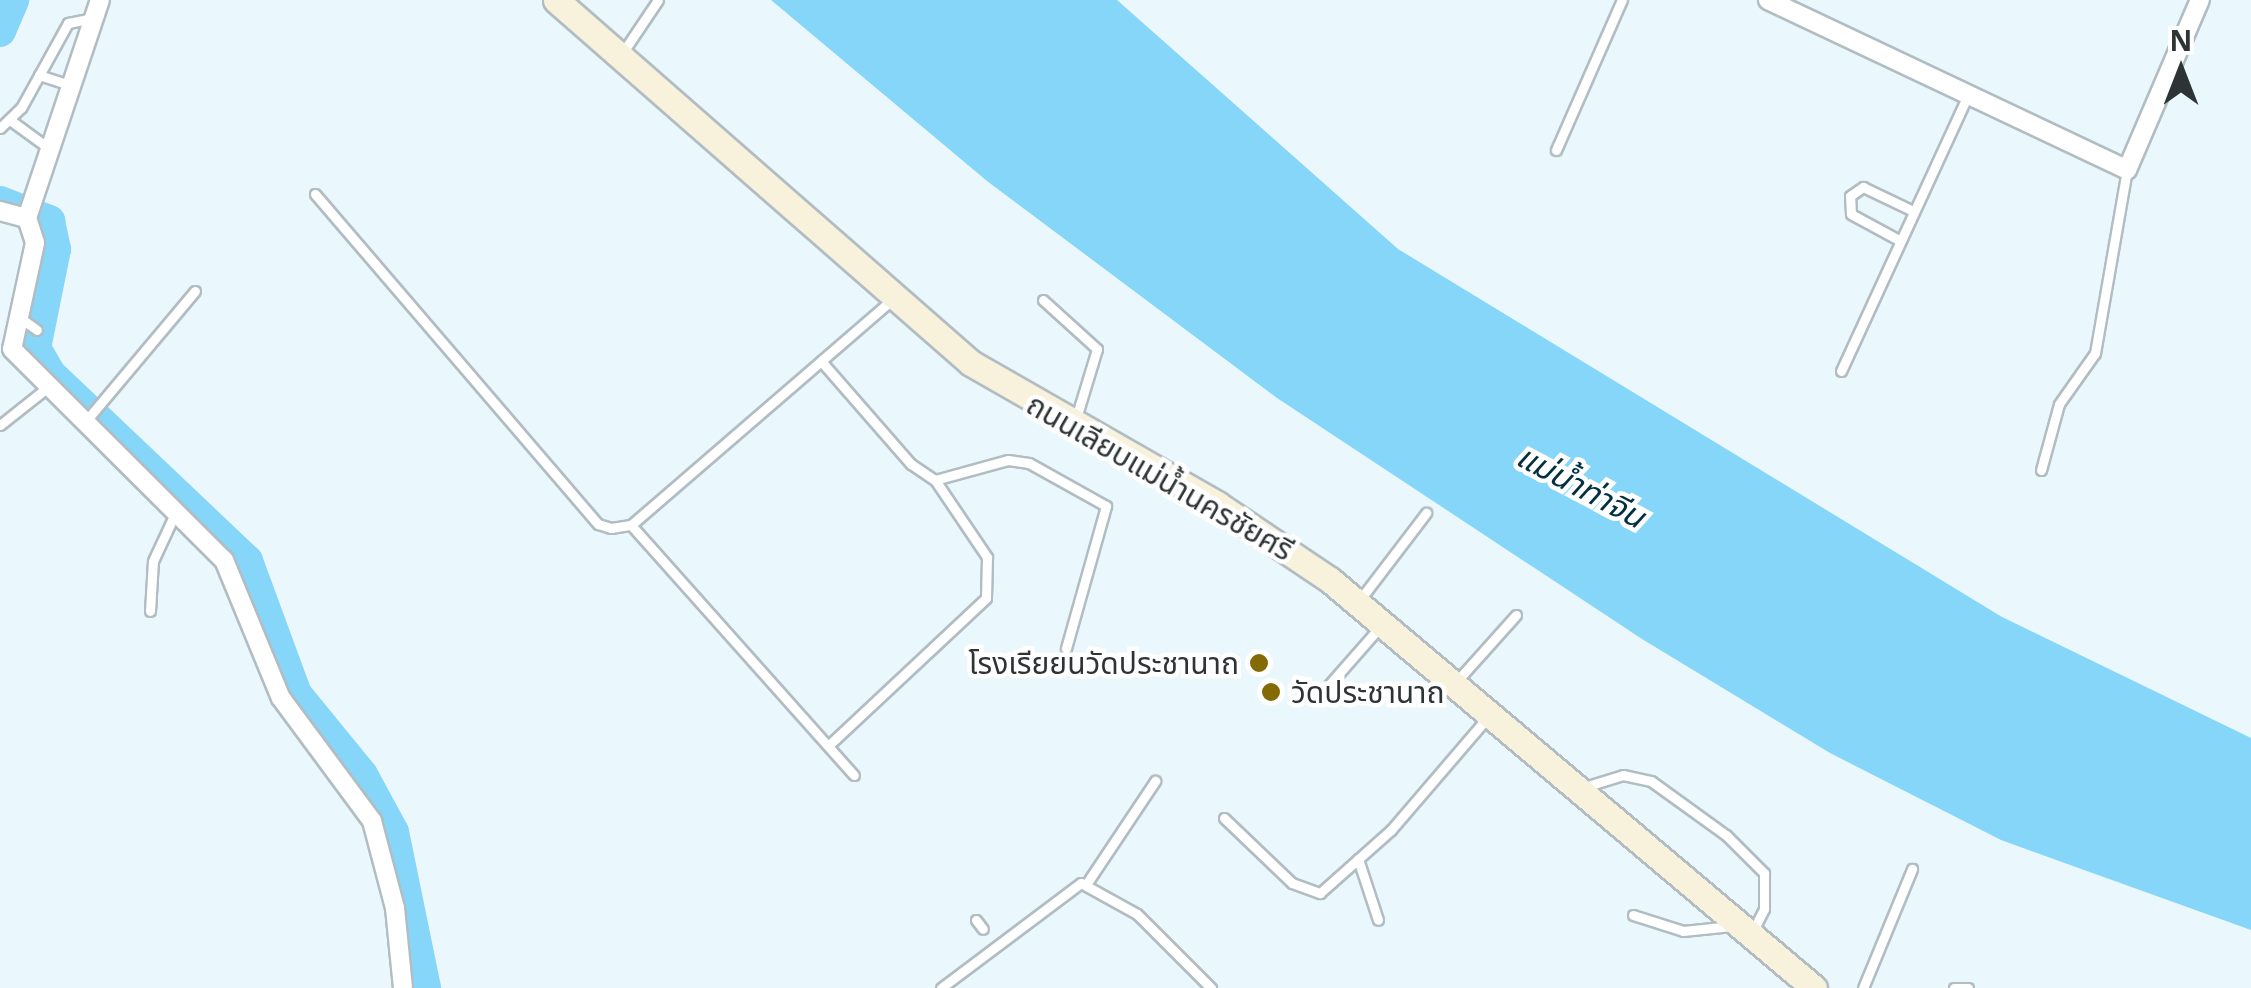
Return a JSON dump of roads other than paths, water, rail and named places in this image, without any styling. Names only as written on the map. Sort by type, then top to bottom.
[{"type":"main road","name":"ถนนเลียบแม่น้ำนครชัยศรี","points":[[559,1],[893,299],[971,363],[1073,426],[1231,512],[1357,603],[1814,988]]},
{"type":"street","points":[[1775,3],[2127,170],[2200,0]]},
{"type":"street","points":[[97,9],[29,194],[25,215],[35,243],[12,349],[87,420],[173,518],[224,560],[281,698],[372,820],[392,892],[403,988]]},
{"type":"street","points":[[0,211],[25,215]]},
{"type":"lane","points":[[621,55],[658,0]]},
{"type":"lane","points":[[1556,150],[1622,0]]},
{"type":"lane","points":[[0,128],[10,120],[39,75],[68,22],[97,9]]},
{"type":"lane","points":[[39,75],[70,85]]},
{"type":"lane","points":[[1841,371],[1897,239],[1968,94]]},
{"type":"lane","points":[[10,120],[48,147]]},
{"type":"lane","points":[[2041,470],[2059,404],[2095,353],[2127,170]]},
{"type":"lane","points":[[1897,239],[1850,214],[1850,196],[1862,188],[1913,211]]},
{"type":"lane","points":[[316,194],[598,524],[631,526],[893,299]]},
{"type":"lane","points":[[87,420],[195,291]]},
{"type":"lane","points":[[1043,300],[1097,349],[1073,426]]},
{"type":"lane","points":[[17,315],[35,327]]},
{"type":"lane","points":[[821,361],[911,464],[935,480],[987,557],[986,598],[828,745]]},
{"type":"lane","points":[[0,424],[48,387]]},
{"type":"lane","points":[[935,480],[1030,462],[1106,506],[1066,648]]},
{"type":"lane","points":[[1357,603],[1426,513]]},
{"type":"lane","points":[[150,611],[153,561],[173,518]]},
{"type":"lane","points":[[631,526],[854,774]]},
{"type":"lane","points":[[1454,684],[1516,615]]},
{"type":"lane","points":[[1328,686],[1382,624]]},
{"type":"lane","points":[[1224,818],[1302,888],[1320,893],[1358,859],[1490,715]]},
{"type":"lane","points":[[1579,789],[1623,774],[1651,781],[1726,835],[1768,887],[1746,929],[1682,931],[1632,915]]},
{"type":"lane","points":[[1088,884],[1155,781]]},
{"type":"lane","points":[[1358,859],[1378,920]]},
{"type":"lane","points":[[1863,988],[1912,869]]},
{"type":"lane","points":[[941,988],[1070,886],[1088,884],[1137,914],[1210,988]]},
{"type":"lane","points":[[976,920],[983,929]]},
{"type":"lane","points":[[1954,988],[1968,988]]},
{"type":"water","name":"แม่น้ำท่าจีน","points":[[771,0],[1117,0],[1398,249],[2002,617],[2251,738],[2251,930],[2001,840],[1830,753],[1642,639],[1277,398],[987,181]]},
{"type":"waterway","points":[[0,31],[13,0]]},
{"type":"waterway","points":[[0,202],[49,221],[55,249],[35,348],[50,374],[247,561],[296,694],[362,775],[393,832],[425,988]]},
{"type":"place","name":"โรงเรียยนวัดประชานาถ","points":[[1259,663]]},
{"type":"place","name":"วัดประชานาถ","points":[[1271,692]]}]
